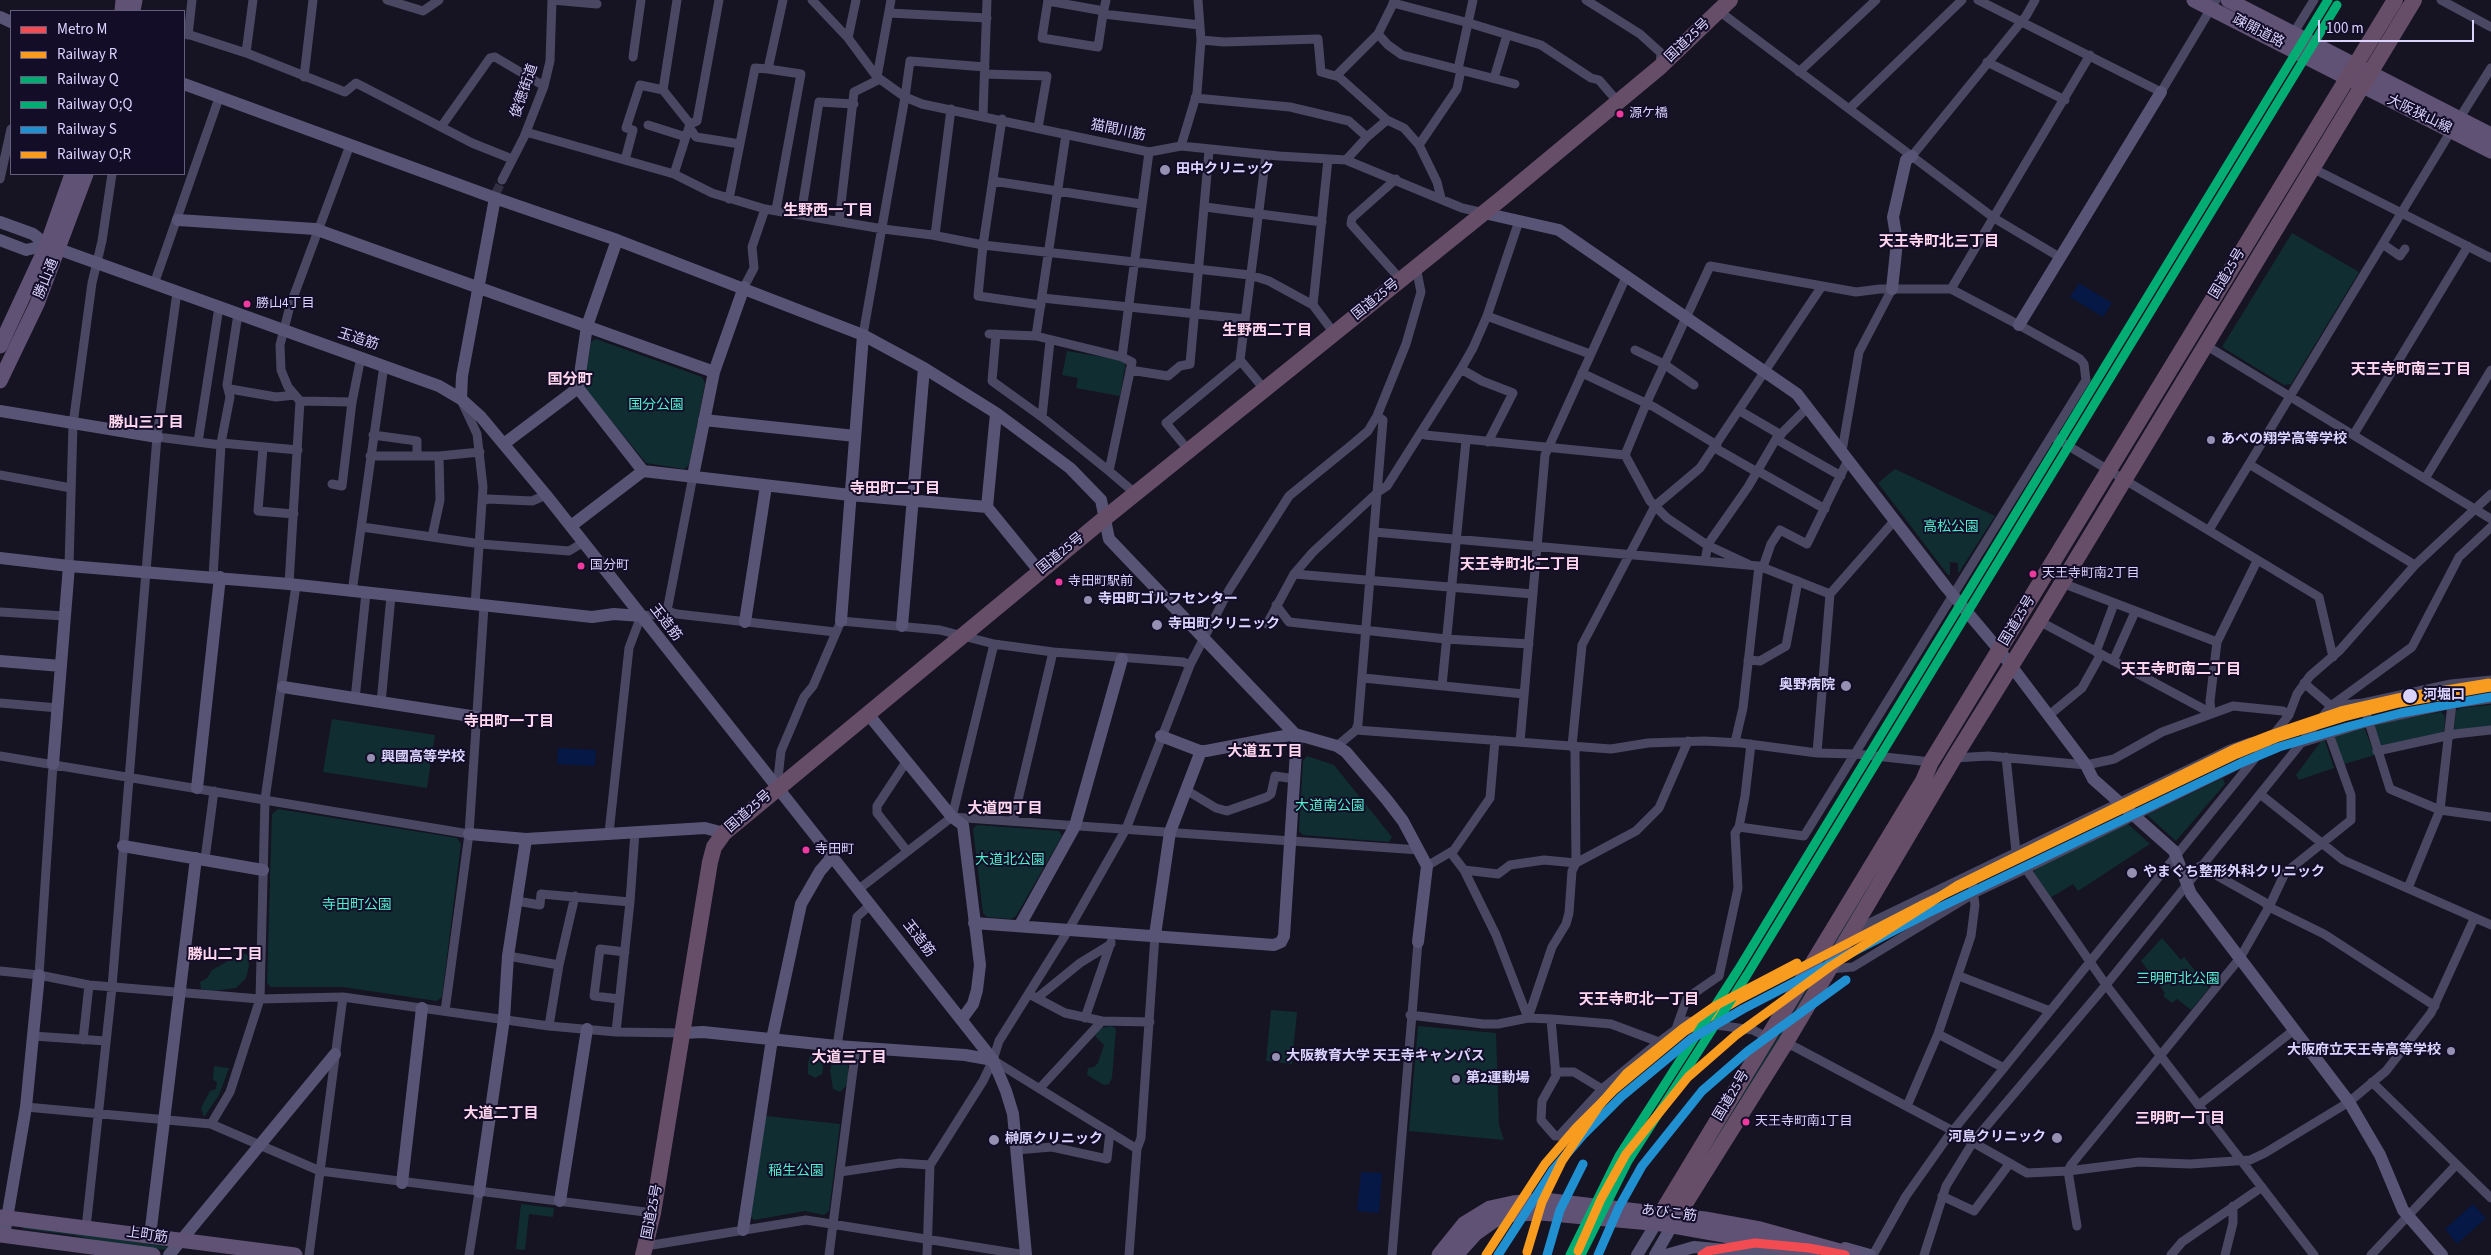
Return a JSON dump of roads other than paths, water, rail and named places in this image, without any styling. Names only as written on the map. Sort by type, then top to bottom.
[{"type":"highway","name":"国道25号","points":[[1659,1217],[1923,781],[1931,762],[2395,0]]},
{"type":"highway","name":"国道25号","points":[[1681,1210],[1785,1044],[1954,758],[2040,621],[2207,346],[2414,0]]},
{"type":"highway","name":"国道25号","points":[[645,1251],[653,1213],[710,862],[714,847],[724,833],[1105,518],[1484,213],[1660,67],[1725,5]]},
{"type":"main road","name":"疎開道路","points":[[2194,0],[2214,4],[2351,73]]},
{"type":"main road","name":"疎開道路","points":[[2228,0],[2293,34],[2351,73]]},
{"type":"main road","name":"大阪狭山線","points":[[2351,73],[2455,125],[2491,151]]},
{"type":"main road","name":"大阪狭山線","points":[[2455,125],[2491,135]]},
{"type":"main road","name":"勝山通","points":[[0,381],[37,304],[72,175]]},
{"type":"main road","name":"勝山通","points":[[0,346],[53,248],[86,175]]},
{"type":"main road","name":"あびこ筋","points":[[1439,1255],[1464,1224],[1490,1208],[1513,1203],[1544,1200],[1705,1219],[1760,1229],[1854,1255]]},
{"type":"main road","name":"あびこ筋","points":[[1456,1255],[1476,1233],[1493,1221],[1514,1214],[1541,1213],[1662,1224],[1757,1241],[1812,1255]]},
{"type":"main road","name":"上町筋","points":[[3,1217],[295,1255]]},
{"type":"main road","name":"上町筋","points":[[2,1236],[83,1250],[152,1255]]},
{"type":"street","points":[[192,0],[186,34],[246,53],[346,92],[356,83],[491,152],[512,160]]},
{"type":"street","points":[[246,53],[253,0]]},
{"type":"street","points":[[304,77],[314,0]]},
{"type":"street","points":[[387,0],[423,11],[439,0]]},
{"type":"street","points":[[552,0],[597,4]]},
{"type":"street","name":"俊徳街道","points":[[502,180],[526,132],[544,86],[550,62],[552,0]]},
{"type":"street","points":[[633,57],[641,0]]},
{"type":"street","points":[[663,90],[677,0]]},
{"type":"street","points":[[674,174],[690,125],[697,121],[719,0]]},
{"type":"street","points":[[768,69],[783,0]]},
{"type":"street","name":"猫間川筋","points":[[812,0],[848,38],[879,78],[905,98],[922,104],[1002,119],[1149,152],[1181,146],[1209,151],[1346,160],[1396,179],[1462,208],[1484,213]]},
{"type":"street","points":[[848,38],[856,0]]},
{"type":"street","points":[[839,221],[854,92],[879,78],[891,0]]},
{"type":"street","points":[[983,115],[987,0]]},
{"type":"street","points":[[1106,0],[1104,12],[1098,47],[1042,38],[1048,0],[1104,12],[1200,25]]},
{"type":"street","points":[[1419,145],[1457,89],[1459,69],[1473,0]]},
{"type":"street","points":[[1586,0],[1640,34],[1661,53],[1660,67]]},
{"type":"street","points":[[1799,72],[1876,0]]},
{"type":"street","points":[[1849,109],[1962,0]]},
{"type":"street","points":[[1978,0],[2161,92]]},
{"type":"street","points":[[1735,742],[1743,708],[1757,566],[1780,530],[1807,544],[1841,476],[1859,352],[1892,289],[1897,242],[1893,217],[1906,160],[1912,156],[2020,22],[2035,0]]},
{"type":"street","points":[[2293,34],[2314,0]]},
{"type":"street","points":[[2440,0],[2491,27]]},
{"type":"street","points":[[1181,146],[1195,98],[1201,2]]},
{"type":"street","points":[[1336,76],[1378,34],[1394,2],[1541,45],[1591,78],[1599,80],[1618,102]]},
{"type":"street","points":[[2020,325],[2214,4]]},
{"type":"street","points":[[1725,5],[1799,72],[1994,218],[2061,258]]},
{"type":"street","points":[[888,13],[987,18]]},
{"type":"street","points":[[1378,34],[1388,45],[1402,55],[1514,84]]},
{"type":"street","points":[[1494,78],[1507,35]]},
{"type":"street","points":[[1200,40],[1224,42],[1318,39],[1321,72],[1336,76],[1363,97],[1387,120],[1404,128],[1419,145],[1437,182],[1441,198]]},
{"type":"street","points":[[1950,290],[2065,100],[2090,55]]},
{"type":"street","points":[[441,127],[490,58],[495,57],[544,86]]},
{"type":"street","points":[[777,788],[782,751],[804,697],[813,686],[838,627],[863,335],[883,229],[910,61],[985,71],[1047,76],[1038,128]]},
{"type":"street","points":[[1987,62],[2065,100]]},
{"type":"street","points":[[729,199],[755,68],[801,74],[776,210]]},
{"type":"street","points":[[2209,530],[2491,68]]},
{"type":"street","points":[[185,84],[350,145],[496,195],[744,287],[863,335],[924,368],[996,413],[1070,468],[1101,500],[1109,539],[1296,735],[1295,779],[1284,936],[1281,942],[1274,945],[1155,935],[1112,938],[1070,929],[974,923]]},
{"type":"street","points":[[625,160],[633,130],[626,128],[640,86],[663,90],[690,125],[696,137],[740,144]]},
{"type":"street","points":[[154,284],[178,220],[178,213],[219,98]]},
{"type":"street","points":[[1195,98],[1298,109],[1349,121],[1367,137]]},
{"type":"street","points":[[800,215],[819,102],[854,104]]},
{"type":"street","points":[[934,235],[951,109]]},
{"type":"street","points":[[1002,119],[983,245],[978,296],[1128,307],[1245,319]]},
{"type":"street","points":[[1346,160],[1367,137],[1387,120]]},
{"type":"street","points":[[648,125],[686,137]]},
{"type":"street","points":[[526,132],[674,174],[712,193],[765,209],[883,229],[934,235],[983,245],[1250,275],[1269,281],[1313,306],[1334,333]]},
{"type":"street","points":[[1036,336],[1066,134]]},
{"type":"street","points":[[0,179],[10,135]]},
{"type":"street","points":[[211,1124],[230,1092],[260,999],[265,799],[283,687],[292,585],[298,450],[298,398],[288,387],[281,370],[280,345],[283,330],[350,145]]},
{"type":"street","points":[[1130,370],[1168,376],[1180,366],[1190,364],[1209,151]]},
{"type":"street","points":[[1122,357],[1149,152]]},
{"type":"street","points":[[1189,451],[1166,423],[1241,361],[1266,155]]},
{"type":"street","points":[[1313,306],[1328,159]]},
{"type":"street","points":[[185,167],[195,168]]},
{"type":"street","points":[[2314,169],[2403,212],[2491,258]]},
{"type":"street","points":[[2,1236],[3,1217],[26,1107],[39,975],[69,566],[73,424],[92,283],[112,175]]},
{"type":"street","points":[[1396,179],[1352,218],[1351,224],[1401,280]]},
{"type":"street","points":[[992,181],[1141,204]]},
{"type":"street","points":[[445,1011],[469,834],[477,717],[483,501],[477,434],[461,399],[462,376],[496,195]]},
{"type":"street","points":[[1205,207],[1322,222]]},
{"type":"street","points":[[0,558],[69,566],[216,577],[592,617],[614,614],[641,616],[663,614],[667,611],[714,372],[744,287],[754,268],[752,247],[765,209]]},
{"type":"street","points":[[1484,213],[1558,230],[1627,275],[1797,394],[1953,596],[2011,665],[2086,765],[2093,779],[2177,856],[2186,885],[2196,902],[2349,1102],[2380,1155],[2403,1210],[2442,1255]]},
{"type":"street","points":[[178,220],[320,230],[478,289],[714,372]]},
{"type":"street","points":[[1267,624],[1294,574],[1334,531],[1387,486],[1461,369],[1473,348],[1487,316],[1519,221]]},
{"type":"street","name":"玉造筋","points":[[0,222],[33,234],[53,248],[384,364],[439,386],[461,399],[505,443],[993,1060],[1006,1090],[1013,1114],[1026,1255]]},
{"type":"street","name":"玉造筋","points":[[0,240],[26,250],[53,248]]},
{"type":"street","points":[[505,443],[578,388],[587,326],[617,240]]},
{"type":"street","points":[[2384,245],[2400,256],[2405,249]]},
{"type":"street","points":[[2354,434],[2468,246]]},
{"type":"street","points":[[1739,827],[1804,836],[2052,436],[2086,380],[2086,372],[2080,359],[2020,325],[1950,290],[1892,289],[1856,292],[1710,266],[1646,404],[1626,455],[1650,501],[1668,518],[1707,545],[1830,594]]},
{"type":"street","points":[[927,1255],[930,1164],[983,1081],[999,1041],[1033,996],[1126,829],[1190,665],[1203,637],[1259,542],[1289,496],[1361,437],[1377,416],[1406,344],[1421,292],[1416,267]]},
{"type":"street","points":[[1520,742],[1545,455],[1627,275]]},
{"type":"street","points":[[1528,1018],[1552,947],[1566,924],[1572,871],[1576,863],[1575,751],[1572,746],[1582,645],[1655,506],[1700,468],[1822,286]]},
{"type":"street","points":[[86,1228],[112,987],[158,436],[177,292]]},
{"type":"street","points":[[198,442],[219,307]]},
{"type":"street","points":[[197,788],[216,577],[221,444],[230,389],[227,385],[238,314]]},
{"type":"street","points":[[1487,316],[1590,354]]},
{"type":"street","points":[[1109,471],[1132,362],[1122,357],[1050,341],[1036,336],[992,334],[992,381],[1042,417],[1136,494]]},
{"type":"street","points":[[1042,417],[1050,341]]},
{"type":"street","points":[[2207,346],[2426,477],[2467,503],[2473,509],[2491,518]]},
{"type":"street","points":[[1635,350],[1664,364],[1694,385]]},
{"type":"street","points":[[332,484],[342,486],[352,402],[361,357]]},
{"type":"street","points":[[1241,361],[1265,390]]},
{"type":"street","points":[[352,592],[384,364]]},
{"type":"street","points":[[902,626],[924,368]]},
{"type":"street","points":[[1461,369],[1482,381],[1513,393],[1488,442]]},
{"type":"street","points":[[2426,477],[2491,370]]},
{"type":"street","points":[[1582,373],[1646,404],[1757,471],[1825,509]]},
{"type":"street","points":[[578,388],[643,470]]},
{"type":"street","points":[[230,389],[276,397],[352,402]]},
{"type":"street","points":[[1705,561],[1707,545],[1779,437],[1788,424],[1808,407]]},
{"type":"street","points":[[0,410],[73,424],[198,442],[298,450]]},
{"type":"street","points":[[1740,411],[1841,476]]},
{"type":"street","points":[[996,413],[987,507],[1040,572]]},
{"type":"street","points":[[1337,746],[1356,730],[1363,678],[1383,420],[1377,416]]},
{"type":"street","points":[[704,420],[855,436]]},
{"type":"street","points":[[1421,432],[1426,435],[1466,440],[1626,455]]},
{"type":"street","points":[[373,435],[417,441],[417,456]]},
{"type":"street","points":[[2052,436],[2319,597],[2333,657]]},
{"type":"street","points":[[1442,686],[1466,440]]},
{"type":"street","points":[[263,447],[258,511],[294,514]]},
{"type":"street","points":[[370,456],[439,456],[480,452]]},
{"type":"street","points":[[432,537],[440,500],[439,456]]},
{"type":"street","points":[[2249,464],[2415,565]]},
{"type":"street","points":[[571,526],[643,470],[850,496],[987,507]]},
{"type":"street","points":[[0,475],[71,488]]},
{"type":"street","points":[[745,622],[766,486]]},
{"type":"street","points":[[1637,1255],[1659,1217],[1681,1210],[1871,1255],[1906,1196],[1953,1131],[2270,740],[2289,715],[2304,683],[2333,657],[2415,565],[2491,494]]},
{"type":"street","points":[[483,501],[488,499],[532,500],[546,495]]},
{"type":"street","points":[[1817,752],[1830,594],[1895,520]]},
{"type":"street","points":[[1924,1255],[1942,1196],[1952,1174],[1973,1142],[2106,985],[2200,866],[2332,706],[2412,647],[2459,557],[2491,527]]},
{"type":"street","points":[[362,528],[481,544],[569,551],[584,542]]},
{"type":"street","points":[[1374,532],[1757,566]]},
{"type":"street","points":[[2210,713],[2217,642],[2257,561]]},
{"type":"street","points":[[1294,574],[1371,582],[1533,594]]},
{"type":"street","points":[[1748,660],[1760,661],[1786,646],[1798,581]]},
{"type":"street","points":[[2062,583],[2217,642]]},
{"type":"street","points":[[355,699],[366,593]]},
{"type":"street","points":[[381,703],[391,596]]},
{"type":"street","points":[[2048,716],[2082,688],[2098,653],[2114,604]]},
{"type":"street","points":[[1276,605],[1289,622],[1446,639],[1529,644]]},
{"type":"street","points":[[667,611],[677,614],[745,622],[838,627],[902,626],[965,635],[994,644],[1053,652],[1122,659],[1182,662],[1190,665]]},
{"type":"street","points":[[0,612],[65,616]]},
{"type":"street","points":[[2113,661],[2135,612]]},
{"type":"street","points":[[609,833],[629,648],[641,616]]},
{"type":"street","points":[[2040,621],[2210,713]]},
{"type":"street","points":[[859,889],[952,817],[994,644]]},
{"type":"street","points":[[1013,820],[1053,652]]},
{"type":"street","points":[[1020,925],[1075,826],[1122,659]]},
{"type":"street","points":[[0,661],[61,666]]},
{"type":"street","points":[[1363,678],[1524,694]]},
{"type":"street","points":[[2304,683],[2332,706],[2363,703],[2451,684],[2491,680]]},
{"type":"street","points":[[283,687],[477,717]]},
{"type":"street","points":[[2300,743],[2368,722],[2452,704],[2491,699]]},
{"type":"street","points":[[0,703],[58,708]]},
{"type":"street","points":[[2363,703],[2390,789],[2440,810],[2491,818]]},
{"type":"street","points":[[2408,888],[2440,810],[2452,704]]},
{"type":"street","points":[[1954,758],[1988,756],[2086,765],[2114,759],[2162,732],[2233,706],[2283,711],[2289,715]]},
{"type":"street","points":[[868,714],[952,817],[963,826],[980,965],[973,1004],[962,1019]]},
{"type":"street","points":[[1356,730],[1611,749],[1648,743],[1688,741],[1735,742],[1817,752],[1931,762]]},
{"type":"street","points":[[2378,751],[2449,736],[2491,730]]},
{"type":"street","points":[[2077,1226],[2068,1171],[2071,1165],[2240,958],[2270,907],[2284,873],[2351,820],[2351,795],[2329,734]]},
{"type":"street","points":[[1161,736],[1201,751],[1296,735],[1337,746],[1346,752],[1403,821],[1427,866],[1410,1015],[1392,1255]]},
{"type":"street","points":[[1427,866],[1451,853],[1490,798],[1495,740]]},
{"type":"street","points":[[1852,931],[2230,749],[2250,742],[2270,740]]},
{"type":"street","points":[[1464,870],[1498,874],[1510,865],[1544,860],[1576,863],[1636,831],[1659,808],[1688,741]]},
{"type":"street","points":[[1677,1026],[1687,998],[1719,976],[1738,888],[1735,833],[1739,827],[1752,744]]},
{"type":"street","points":[[1129,1255],[1136,1149],[1140,1138],[1150,1022],[1155,935],[1170,832],[1201,751]]},
{"type":"street","points":[[0,756],[469,834],[526,839],[705,828],[724,833]]},
{"type":"street","points":[[2006,757],[2016,852]]},
{"type":"street","points":[[906,762],[877,806],[877,813],[907,851]]},
{"type":"street","points":[[1830,968],[1854,967],[1973,894],[2026,870],[2240,764],[2252,762]]},
{"type":"street","points":[[1186,790],[1216,808],[1227,811],[1267,797],[1271,794],[1274,776],[1295,779]]},
{"type":"street","points":[[150,1236],[180,992],[214,791]]},
{"type":"street","points":[[2260,794],[2343,860],[2491,925]]},
{"type":"street","points":[[952,817],[1419,850]]},
{"type":"street","points":[[616,1032],[630,902],[635,832]]},
{"type":"street","points":[[469,1255],[504,1019],[508,956],[526,839]]},
{"type":"street","points":[[123,846],[264,870]]},
{"type":"street","points":[[1451,853],[1464,870],[1496,935],[1528,1018]]},
{"type":"street","points":[[743,1230],[772,1039],[801,904],[820,870],[833,856]]},
{"type":"street","points":[[2200,866],[2270,907],[2324,934],[2435,1006]]},
{"type":"street","points":[[2026,870],[2106,985],[2200,1104],[2314,1255]]},
{"type":"street","points":[[1906,1106],[1938,1034],[1971,936],[1975,905],[1970,874]]},
{"type":"street","points":[[517,901],[540,905],[541,894],[630,902]]},
{"type":"street","points":[[549,1026],[559,965],[575,896]]},
{"type":"street","points":[[837,1046],[857,917],[871,904]]},
{"type":"street","points":[[1785,1044],[1795,1047],[1953,1131],[2027,1173],[2068,1171],[2139,1162],[2190,1164],[2243,1161],[2265,1153],[2349,1102],[2386,1071],[2435,1006],[2474,919]]},
{"type":"street","points":[[1033,996],[1112,938]]},
{"type":"street","points":[[1085,1018],[1112,938]]},
{"type":"street","points":[[619,999],[594,996],[600,949],[624,952]]},
{"type":"street","points":[[508,956],[559,965]]},
{"type":"street","points":[[0,971],[39,975],[89,985],[260,999],[343,997],[549,1026],[616,1032],[703,1032],[837,1046],[965,1054],[993,1060],[1136,1149]]},
{"type":"street","points":[[1959,976],[2050,1011]]},
{"type":"street","points":[[84,1040],[89,985]]},
{"type":"street","points":[[1033,996],[1065,1013],[1085,1018],[1102,1021],[1150,1022]]},
{"type":"street","points":[[309,1255],[343,997]]},
{"type":"street","points":[[402,1183],[422,1008]]},
{"type":"street","points":[[1410,1015],[1483,1024],[1498,1024],[1528,1018],[1611,1024],[1659,1042]]},
{"type":"street","points":[[1551,1019],[1556,1076],[1542,1101],[1541,1120],[1555,1136],[1559,1136],[1602,1089],[1677,1026],[1687,1021],[1753,1030],[1768,1038]]},
{"type":"street","points":[[1040,1088],[1102,1021]]},
{"type":"street","points":[[560,1201],[587,1029]]},
{"type":"street","points":[[2200,1104],[2294,1030]]},
{"type":"street","points":[[1938,1034],[2004,1068]]},
{"type":"street","points":[[33,1036],[106,1041]]},
{"type":"street","points":[[829,1255],[856,1047]]},
{"type":"street","points":[[169,1255],[335,1054]]},
{"type":"street","points":[[1555,1072],[1574,1072],[1602,1089]]},
{"type":"street","points":[[2372,1082],[2491,1198]]},
{"type":"street","points":[[26,1107],[211,1124],[320,1171],[402,1183],[653,1213]]},
{"type":"street","points":[[1016,1150],[1052,1147],[1107,1159],[1110,1132]]},
{"type":"street","points":[[840,1172],[900,1163],[930,1164]]},
{"type":"street","points":[[1942,1196],[1974,1211],[2010,1163]]},
{"type":"street","points":[[2371,1255],[2456,1165]]},
{"type":"street","points":[[2171,1255],[2182,1242],[2262,1187]]},
{"type":"street","points":[[1655,1255],[1681,1210],[1676,1188]]},
{"type":"street","points":[[2224,1255],[2233,1223],[2233,1206]]},
{"type":"street","points":[[1681,1210],[1706,1227],[1788,1255]]},
{"type":"street","points":[[645,1251],[743,1230],[806,1220],[1026,1255]]},
{"type":"street","points":[[1666,1255],[1694,1247],[1732,1252],[1782,1255]]},
{"type":"water","points":[[2079,283],[2112,303],[2103,317],[2070,297]]},
{"type":"water","points":[[558,748],[596,750],[595,766],[557,764]]},
{"type":"water","points":[[1361,1172],[1382,1173],[1379,1213],[1357,1211]]},
{"type":"water","points":[[2473,1204],[2486,1218],[2457,1244],[2445,1229]]},
{"type":"tunnel","points":[[496,193],[502,180]]},
{"type":"metro line","name":"M","points":[[1702,1255],[1708,1251],[1755,1243],[1809,1248],[1845,1255]]},
{"type":"rail line","name":"Q","points":[[1570,1255],[1619,1156],[1738,970],[2328,0]]},
{"type":"rail line","name":"O;Q","points":[[1581,1255],[1628,1161],[1747,975],[2337,5]]},
{"type":"rail line","name":"O;R","points":[[1578,1251],[1601,1199],[1626,1154],[1688,1077],[1736,1035],[1831,966],[1958,885],[2234,749],[2273,734],[2341,711],[2398,698],[2489,683]]},
{"type":"rail line","name":"R","points":[[1486,1255],[1545,1164],[1576,1128],[1614,1090],[1685,1031],[1738,1000],[1924,904],[2237,754],[2276,738],[2344,717],[2399,703],[2491,687]]},
{"type":"rail line","name":"S","points":[[1498,1255],[1553,1170],[1583,1135],[1621,1097],[1691,1039],[1743,1009],[1928,913],[2241,763],[2279,747],[2401,713],[2491,697]]},
{"type":"rail line","name":"O;R","points":[[1527,1252],[1542,1202],[1562,1161],[1599,1106],[1627,1073],[1682,1029],[1715,1006],[1797,963]]},
{"type":"rail line","name":"S","points":[[1598,1255],[1619,1207],[1642,1166],[1702,1091],[1748,1051],[1846,980]]},
{"type":"rail line","name":"S","points":[[1547,1255],[1560,1210],[1583,1164]]},
{"type":"place","name":"源ケ橋","points":[[1620,114]]},
{"type":"place","name":"田中クリニック","points":[[1165,170]]},
{"type":"place","name":"勝山4丁目","points":[[247,304]]},
{"type":"place","name":"あべの翔学高等学校","points":[[2211,440]]},
{"type":"place","name":"国分町","points":[[581,566]]},
{"type":"place","name":"天王寺町南2丁目","points":[[2033,574]]},
{"type":"place","name":"寺田町駅前","points":[[1059,582]]},
{"type":"place","name":"寺田町ゴルフセンター","points":[[1088,600]]},
{"type":"place","name":"寺田町クリニック","points":[[1157,625]]},
{"type":"place","name":"奥野病院","points":[[1846,686]]},
{"type":"place","name":"河堀口","points":[[2410,696]]},
{"type":"place","name":"興國高等学校","points":[[371,758]]},
{"type":"place","name":"寺田町","points":[[806,850]]},
{"type":"place","name":"やまぐち整形外科クリニック","points":[[2132,873]]},
{"type":"place","name":"大阪府立天王寺高等学校","points":[[2451,1051]]},
{"type":"place","name":"大阪教育大学 天王寺キャンパス","points":[[1276,1057]]},
{"type":"place","name":"第2運動場","points":[[1456,1079]]},
{"type":"place","name":"天王寺町南1丁目","points":[[1746,1122]]},
{"type":"place","name":"河島クリニック","points":[[2057,1138]]},
{"type":"place","name":"榊原クリニック","points":[[994,1140]]},
{"type":"district","name":"生野西一丁目","points":[[828,212]]},
{"type":"district","name":"天王寺町北三丁目","points":[[1939,243]]},
{"type":"district","name":"生野西二丁目","points":[[1267,332]]},
{"type":"district","name":"天王寺町南三丁目","points":[[2411,371]]},
{"type":"district","name":"国分町","points":[[570,381]]},
{"type":"district","name":"勝山三丁目","points":[[146,424]]},
{"type":"district","name":"寺田町二丁目","points":[[895,490]]},
{"type":"district","name":"天王寺町北二丁目","points":[[1520,566]]},
{"type":"district","name":"天王寺町南二丁目","points":[[2181,671]]},
{"type":"district","name":"寺田町一丁目","points":[[509,723]]},
{"type":"district","name":"大道五丁目","points":[[1265,753]]},
{"type":"district","name":"大道四丁目","points":[[1005,810]]},
{"type":"district","name":"勝山二丁目","points":[[225,956]]},
{"type":"district","name":"天王寺町北一丁目","points":[[1639,1001]]},
{"type":"district","name":"大道三丁目","points":[[849,1059]]},
{"type":"district","name":"大道二丁目","points":[[501,1115]]},
{"type":"district","name":"三明町一丁目","points":[[2180,1120]]},
{"type":"park label","name":"国分公園","points":[[656,406]]},
{"type":"park label","name":"高松公園","points":[[1951,528]]},
{"type":"park label","name":"大道南公園","points":[[1330,807]]},
{"type":"park label","name":"大道北公園","points":[[1010,861]]},
{"type":"park label","name":"寺田町公園","points":[[357,906]]},
{"type":"park label","name":"三明町北公園","points":[[2178,980]]},
{"type":"park label","name":"稲生公園","points":[[796,1172]]}]
